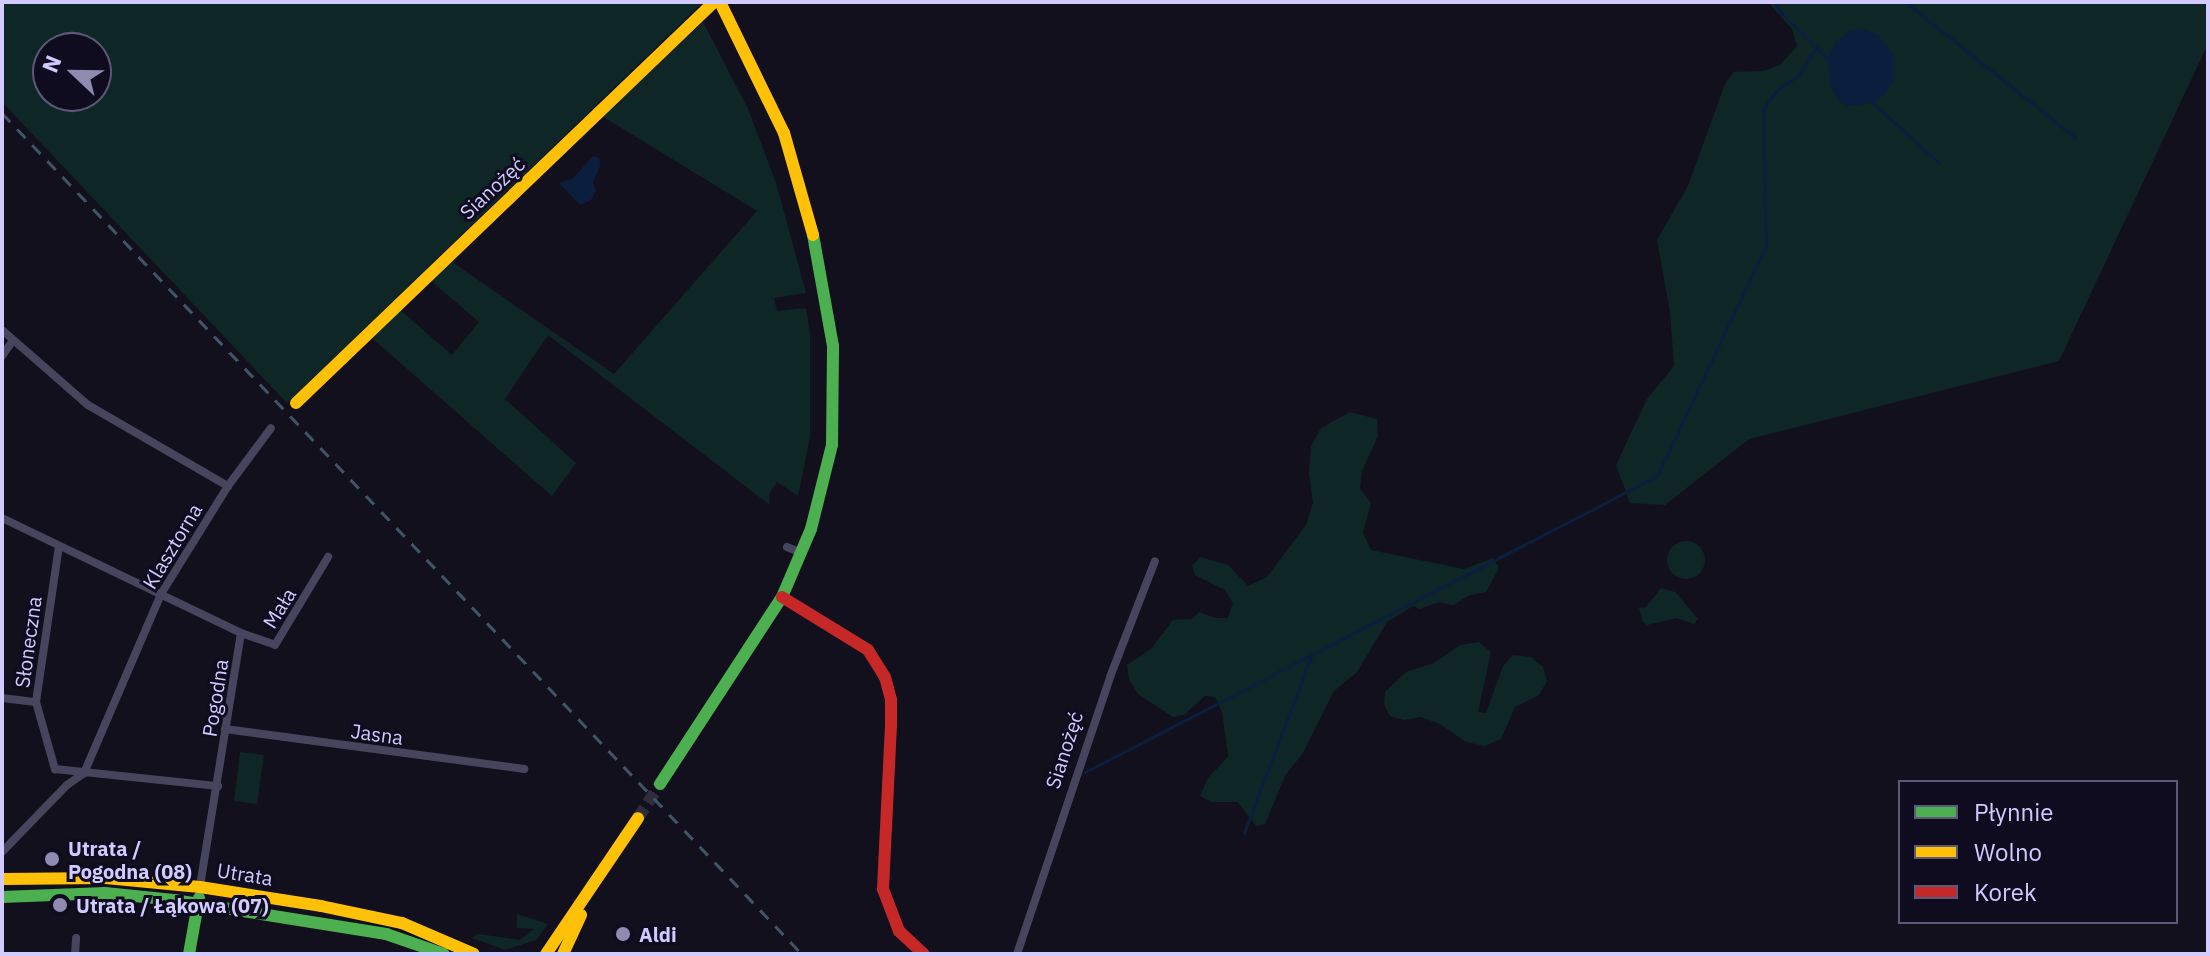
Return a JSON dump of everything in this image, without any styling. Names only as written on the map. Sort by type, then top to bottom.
[{"type":"main road","name":"Sianożęć","points":[[296,403],[714,2]]},
{"type":"main road","points":[[660,784],[782,597],[802,553],[818,506],[832,445],[834,376],[830,313],[819,258],[784,133],[720,2]]},
{"type":"main road","points":[[782,597],[868,650],[885,677],[891,700],[891,725],[883,889],[889,912],[899,931],[924,954]]},
{"type":"main road","points":[[546,954],[638,818]]},
{"type":"main road","points":[[563,954],[604,869]]},
{"type":"main road","name":"Utrata","points":[[2,879],[106,878],[200,887],[371,915],[421,930],[474,954]]},
{"type":"main road","points":[[189,954],[200,887]]},
{"type":"main road","name":"Utrata","points":[[2,897],[105,893],[198,904],[386,934],[444,954]]},
{"type":"street","points":[[2,330],[88,405],[228,486],[271,428]]},
{"type":"street","points":[[2,356],[13,340]]},
{"type":"street","name":"Klasztorna","points":[[2,852],[67,785],[84,773],[161,594],[228,486]]},
{"type":"street","name":"Pogodna","points":[[2,518],[241,633],[200,887]]},
{"type":"street","name":"Słoneczna","points":[[59,546],[36,702],[55,769],[218,786]]},
{"type":"street","points":[[787,547],[802,553]]},
{"type":"street","name":"Mała","points":[[241,633],[275,645],[281,640],[328,557]]},
{"type":"street","name":"Sianożęć","points":[[1017,954],[1110,677],[1155,561]]},
{"type":"street","points":[[2,698],[36,702]]},
{"type":"street","name":"Jasna","points":[[225,729],[524,769]]},
{"type":"street","points":[[75,954],[76,938]]},
{"type":"green space","points":[[2,2],[703,2],[287,403],[2,102]]},
{"type":"green space","points":[[1768,2],[2208,2],[2208,44],[2059,361],[1749,439],[1665,505],[1630,503],[1616,465],[1647,399],[1674,366],[1670,312],[1657,240],[1688,186],[1725,84],[1733,72],[1763,71],[1780,65],[1797,46],[1792,29]]},
{"type":"green space","points":[[703,22],[748,109],[776,183],[806,293],[774,298],[777,311],[806,308],[810,333],[810,437],[798,496],[777,482],[769,494],[770,505],[548,335],[505,399],[576,463],[552,496],[372,338],[399,309],[452,355],[479,322],[431,281],[452,262],[614,374],[757,211],[602,116]]},
{"type":"green space","points":[[1350,412],[1377,419],[1378,436],[1362,471],[1360,489],[1371,503],[1363,533],[1371,550],[1464,569],[1493,558],[1499,568],[1486,592],[1470,595],[1453,605],[1439,602],[1420,609],[1413,606],[1387,622],[1357,672],[1334,691],[1303,753],[1286,774],[1265,824],[1256,826],[1238,802],[1212,802],[1200,796],[1208,778],[1228,757],[1222,712],[1215,697],[1205,696],[1184,715],[1173,717],[1138,694],[1129,679],[1127,665],[1151,649],[1173,620],[1192,619],[1199,612],[1215,618],[1228,618],[1233,603],[1225,590],[1195,575],[1192,566],[1200,557],[1228,565],[1248,586],[1267,577],[1306,525],[1313,503],[1309,473],[1311,446],[1321,428]]},
{"type":"green space","points":[[1686,541],[1699,547],[1705,560],[1699,573],[1686,579],[1673,573],[1667,560],[1673,547]]},
{"type":"green space","points":[[1661,588],[1675,592],[1698,619],[1694,624],[1677,618],[1647,625],[1643,622],[1639,608],[1646,607]]},
{"type":"green space","points":[[1479,642],[1491,652],[1478,712],[1486,713],[1503,666],[1513,655],[1531,657],[1543,667],[1547,681],[1539,695],[1515,707],[1501,739],[1485,746],[1466,742],[1440,724],[1421,717],[1404,720],[1390,716],[1384,705],[1385,692],[1406,672],[1434,663],[1460,645]]},
{"type":"green space","points":[[240,752],[264,755],[257,804],[234,801]]},
{"type":"green space","points":[[517,914],[548,924],[536,940],[505,950],[472,938],[478,934],[520,940],[534,929],[517,928]]},
{"type":"water","points":[[1862,29],[1878,35],[1894,56],[1894,79],[1885,94],[1873,103],[1847,106],[1839,102],[1830,84],[1828,59],[1836,42],[1848,32]]},
{"type":"water","points":[[593,156],[599,158],[600,166],[593,182],[596,191],[591,200],[580,205],[559,183],[572,179]]},
{"type":"waterway","points":[[1775,2],[1781,13],[1828,59]]},
{"type":"waterway","points":[[1905,2],[2076,138]]},
{"type":"waterway","points":[[1085,772],[1657,476],[1766,245],[1763,109],[1776,91],[1799,74],[1816,48]]},
{"type":"waterway","points":[[1873,103],[1939,163]]},
{"type":"waterway","points":[[1244,833],[1311,657]]},
{"type":"tunnel","points":[[638,818],[660,784]]},
{"type":"railway","points":[[2,113],[802,954]]},
{"type":"traffic: fast","points":[[660,784],[782,597],[811,529],[832,445],[833,346],[813,235]]},
{"type":"traffic: fast","points":[[2,897],[105,893],[174,900],[386,934],[444,954]]},
{"type":"traffic: fast","points":[[189,954],[199,898]]},
{"type":"traffic: slow","points":[[296,403],[714,2]]},
{"type":"traffic: slow","points":[[720,2],[784,133],[813,235]]},
{"type":"traffic: slow","points":[[546,954],[638,818]]},
{"type":"traffic: slow","points":[[2,879],[106,878],[200,887],[321,906],[402,923],[474,954]]},
{"type":"traffic: slow","points":[[563,954],[581,915]]},
{"type":"traffic: jam","points":[[782,597],[868,650],[885,677],[891,700],[891,725],[883,889],[899,931],[924,954]]},
{"type":"place","name":"Utrata / Pogodna (08)","points":[[52,859]]},
{"type":"place","name":"Utrata / Łąkowa (07)","points":[[60,905]]},
{"type":"place","name":"Aldi","points":[[623,934]]}]
